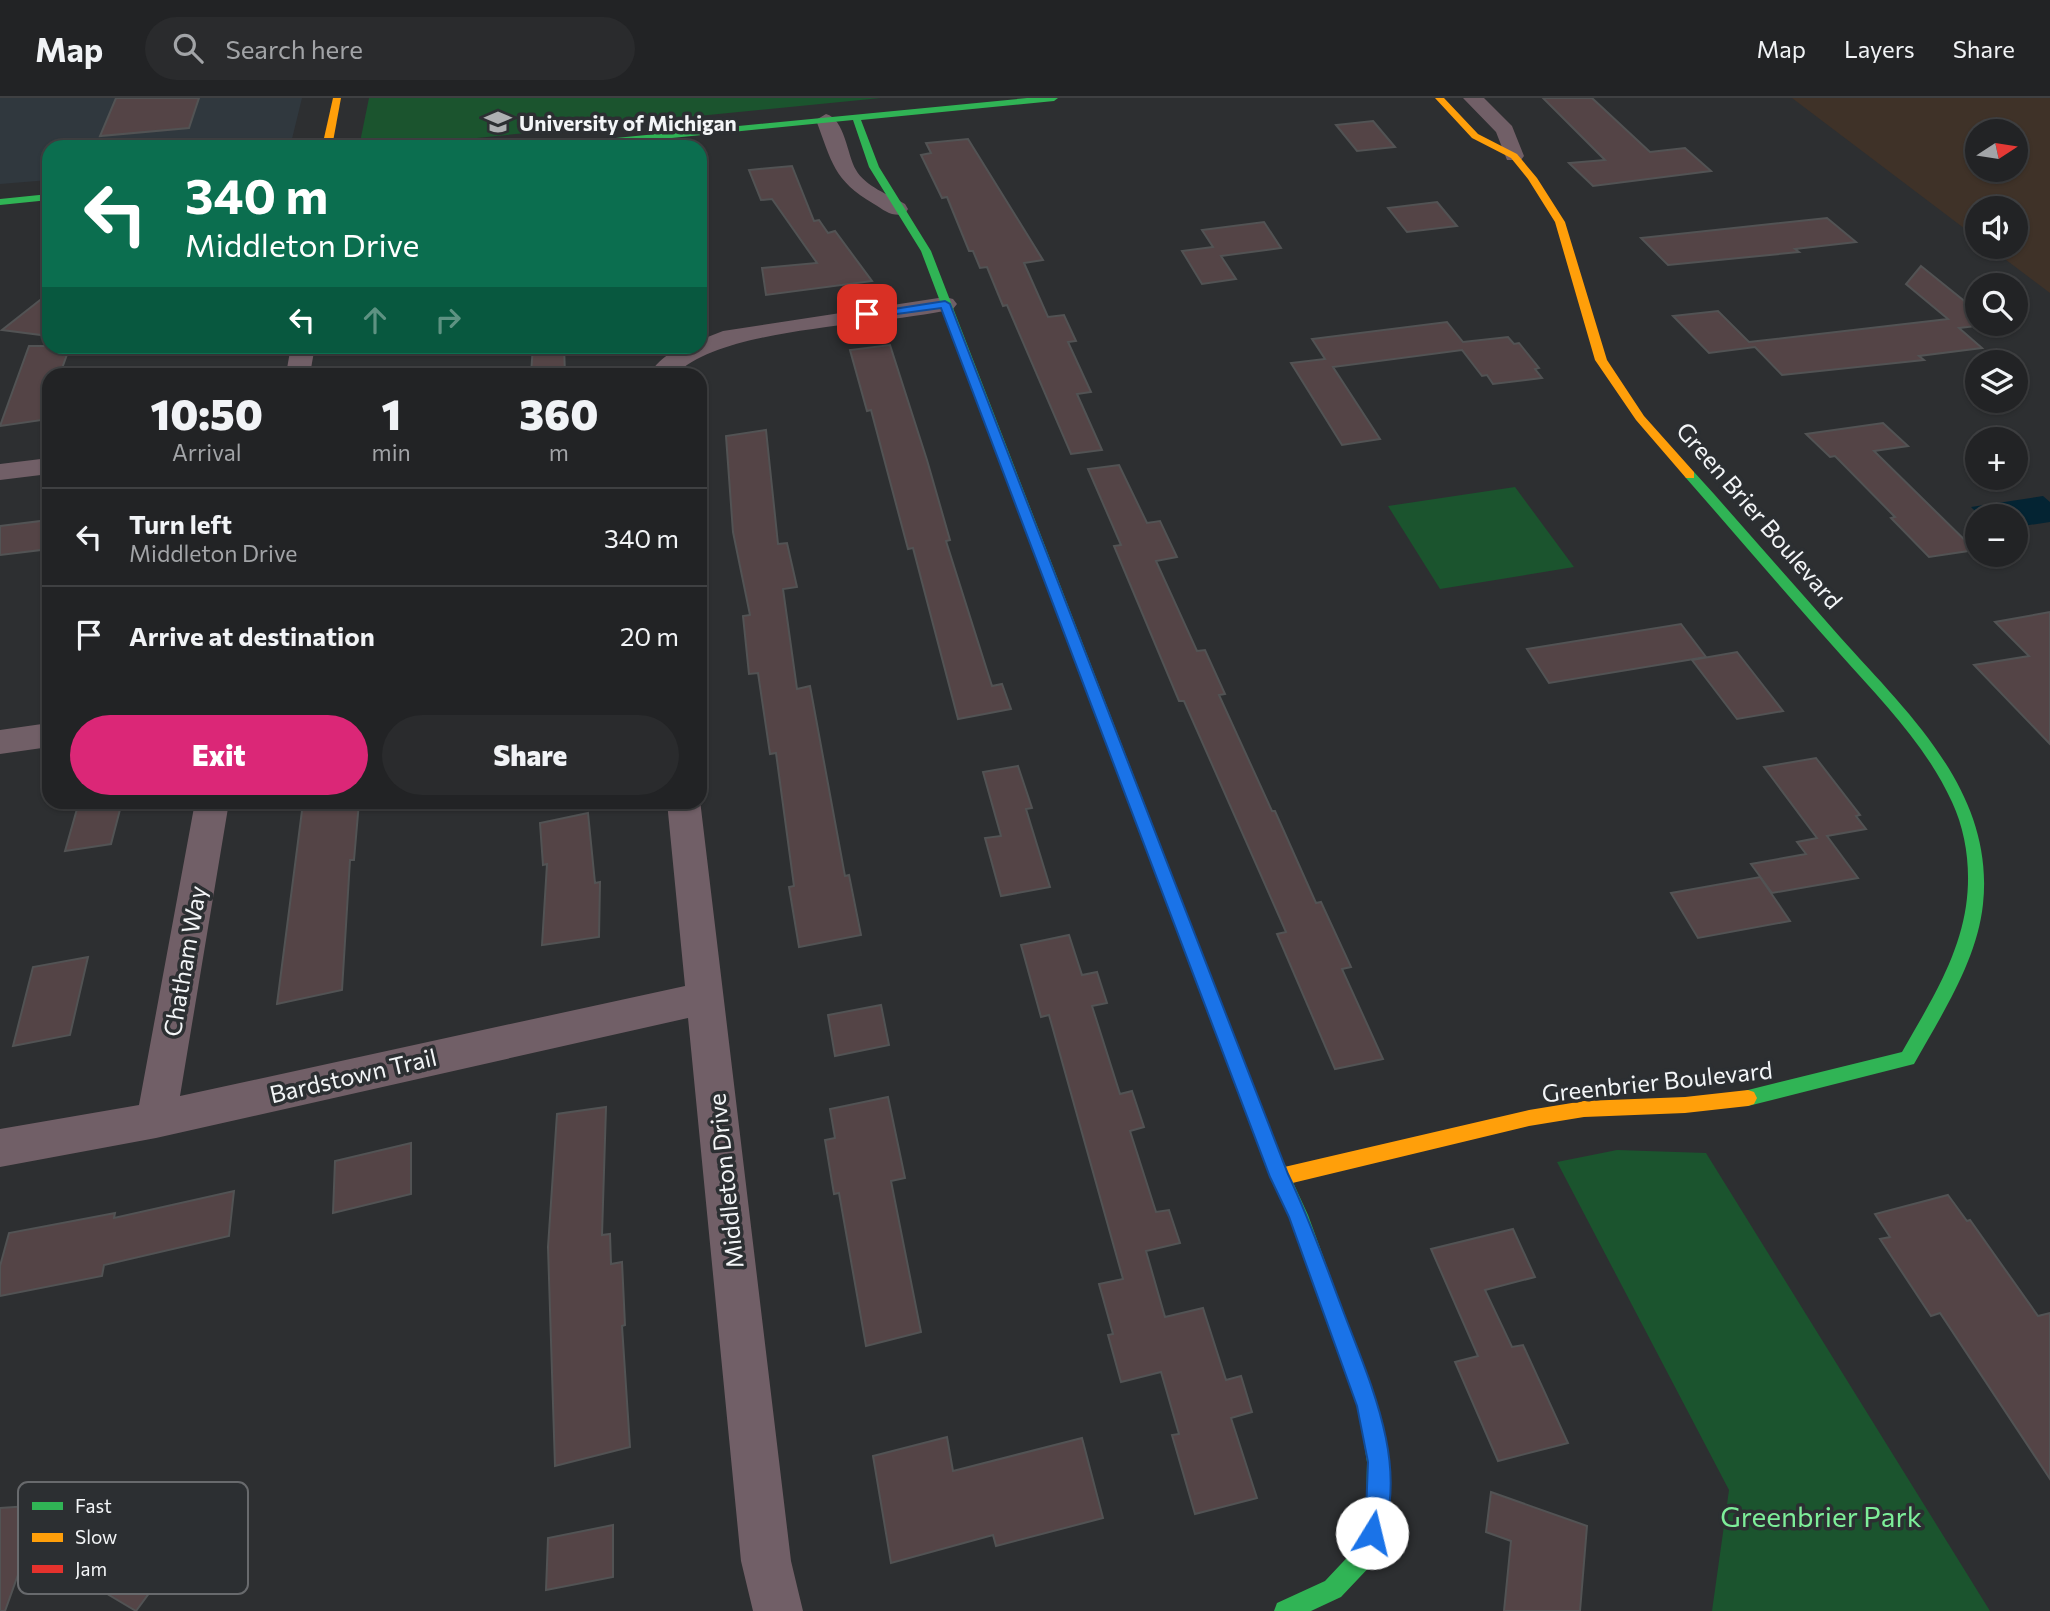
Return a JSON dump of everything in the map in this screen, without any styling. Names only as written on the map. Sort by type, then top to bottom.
[{"type":"street","points":[[328,140],[337,98]]},
{"type":"street","points":[[625,140],[1054,98]]},
{"type":"street","name":"Green Brier Boulevard","points":[[1438,98],[1475,136],[1514,156]]},
{"type":"street","name":"Green Brier Boulevard","points":[[1473,98],[1505,130],[1514,156],[1532,178],[1560,222],[1594,341],[1616,386],[1650,429],[1901,714],[1930,754],[1966,817],[1976,859],[1977,897]]},
{"type":"street","points":[[856,117],[874,167],[897,209],[915,231],[926,251],[1280,1177],[1298,1215],[1368,1406],[1378,1462],[1377,1512],[1367,1553],[1332,1589],[1284,1611]]},
{"type":"street","points":[[826,120],[846,174],[865,190],[897,209]]},
{"type":"street","points":[[0,202],[42,198]]},
{"type":"street","points":[[707,345],[732,336],[774,327],[945,304]]},
{"type":"street","points":[[0,472],[42,467]]},
{"type":"street","points":[[0,742],[42,736]]},
{"type":"street","name":"Chatham Way","points":[[156,1120],[211,809]]},
{"type":"street","name":"Middleton Drive","points":[[685,809],[766,1561],[778,1611]]},
{"type":"street","name":"Greenbrier Boulevard","points":[[1280,1177],[1529,1118],[1584,1109],[1685,1105],[1762,1096],[1908,1058],[1953,980],[1977,897]]},
{"type":"street","name":"Bardstown Trail","points":[[0,1148],[156,1120],[705,998]]},
{"type":"shaded area","points":[[0,98],[302,98],[292,140],[42,140],[42,181],[0,184]]},
{"type":"shaded area","points":[[1792,98],[2050,98],[2050,293],[2028,276],[2028,273],[2023,273],[2005,259],[2028,259],[2028,196],[1965,196],[1965,229]]},
{"type":"green space","name":"University of Michigan","points":[[369,98],[881,98],[456,140],[360,140]]},
{"type":"green space","points":[[1515,487],[1574,567],[1440,589],[1388,506]]},
{"type":"green space","name":"Greenbrier Park","points":[[1617,1150],[1706,1153],[1990,1611],[1712,1611],[1729,1490],[1557,1162]]},
{"type":"water","points":[[2043,496],[2050,502],[2050,522],[2028,525],[2028,504],[1991,504]]},
{"type":"building","points":[[116,98],[199,98],[189,128],[100,136]]},
{"type":"building","points":[[1543,98],[1592,98],[1650,152],[1685,148],[1711,171],[1593,186],[1569,163],[1605,160]]},
{"type":"building","points":[[1373,121],[1395,147],[1357,151],[1336,125]]},
{"type":"building","points":[[968,139],[1043,260],[1024,263],[1048,317],[1064,315],[1076,341],[1068,342],[1091,392],[1077,394],[1102,450],[1071,454],[1007,305],[1003,306],[987,267],[980,268],[973,251],[969,251],[947,197],[942,198],[921,155],[931,153],[926,143]]},
{"type":"building","points":[[792,166],[814,221],[819,220],[828,233],[835,231],[872,281],[766,295],[762,268],[817,263],[772,199],[761,200],[749,170]]},
{"type":"building","points":[[1437,202],[1457,226],[1407,232],[1388,208]]},
{"type":"building","points":[[1827,218],[1856,242],[1795,249],[1799,252],[1668,265],[1641,238]]},
{"type":"building","points":[[1264,222],[1281,248],[1221,256],[1236,279],[1202,284],[1182,251],[1213,247],[1202,230]]},
{"type":"building","points":[[1921,266],[1965,302],[1965,327],[1959,328],[1982,348],[1919,356],[1924,360],[1782,375],[1755,347],[1709,353],[1673,316],[1718,311],[1749,342],[1948,319],[1906,284]]},
{"type":"building","points":[[42,299],[42,335],[2,330]]},
{"type":"building","points":[[1447,322],[1463,342],[1508,337],[1514,344],[1519,343],[1539,368],[1535,369],[1542,378],[1493,384],[1487,375],[1482,376],[1462,350],[1333,367],[1380,439],[1342,445],[1291,363],[1325,359],[1312,339]]},
{"type":"building","points":[[890,345],[950,540],[946,541],[992,686],[1002,684],[1011,709],[958,719],[913,548],[908,549],[871,410],[867,411],[850,350]]},
{"type":"building","points":[[29,346],[42,346],[42,354],[67,354],[62,368],[42,368],[42,420],[0,426]]},
{"type":"building","points":[[532,354],[564,354],[565,368],[531,368]]},
{"type":"building","points":[[1883,423],[1908,446],[1874,451],[1965,540],[1965,552],[1929,557],[1891,518],[1895,517],[1835,456],[1830,457],[1806,434]]},
{"type":"building","points":[[766,430],[778,544],[787,543],[797,587],[783,589],[797,689],[810,686],[845,876],[849,875],[861,935],[799,947],[789,887],[794,886],[776,753],[770,754],[758,673],[749,674],[743,616],[750,615],[733,532],[726,436]]},
{"type":"building","points":[[1119,465],[1147,523],[1160,521],[1177,557],[1156,561],[1197,651],[1205,650],[1225,694],[1219,695],[1272,811],[1275,811],[1316,903],[1321,902],[1351,967],[1342,969],[1383,1059],[1335,1069],[1277,934],[1286,932],[1184,701],[1179,701],[1114,546],[1121,545],[1088,469]]},
{"type":"building","points":[[42,521],[42,550],[0,555],[0,526]]},
{"type":"building","points":[[2050,612],[2050,744],[1974,665],[2029,656],[1995,622]]},
{"type":"building","points":[[1681,624],[1706,657],[1549,683],[1527,649]]},
{"type":"building","points":[[1737,652],[1783,711],[1737,719],[1692,660]]},
{"type":"building","points":[[1816,758],[1860,815],[1856,816],[1866,829],[1827,836],[1858,878],[1772,893],[1751,864],[1806,854],[1797,842],[1817,838],[1764,767]]},
{"type":"building","points":[[1018,766],[1032,808],[1026,809],[1050,887],[1001,896],[985,838],[1001,836],[983,772]]},
{"type":"building","points":[[77,809],[120,809],[111,844],[65,851]]},
{"type":"building","points":[[302,809],[358,809],[354,860],[350,860],[342,990],[277,1004]]},
{"type":"building","points":[[588,813],[595,883],[600,882],[599,937],[542,945],[547,864],[543,865],[540,823]]},
{"type":"building","points":[[1760,877],[1790,921],[1698,938],[1671,893]]},
{"type":"building","points":[[1069,935],[1082,975],[1097,972],[1107,1003],[1092,1006],[1120,1094],[1132,1091],[1144,1127],[1130,1131],[1156,1212],[1169,1210],[1180,1243],[1146,1251],[1165,1317],[1203,1308],[1226,1380],[1241,1376],[1252,1412],[1231,1418],[1257,1498],[1195,1514],[1172,1435],[1179,1434],[1161,1372],[1121,1382],[1108,1335],[1113,1334],[1099,1284],[1123,1279],[1049,1015],[1041,1017],[1021,945]]},
{"type":"building","points":[[88,957],[70,1035],[13,1046],[33,967]]},
{"type":"building","points":[[881,1005],[889,1045],[835,1056],[828,1015]]},
{"type":"building","points":[[888,1097],[905,1178],[891,1181],[921,1332],[866,1346],[839,1193],[834,1194],[825,1140],[835,1138],[830,1109]]},
{"type":"building","points":[[606,1107],[602,1235],[610,1234],[611,1264],[622,1262],[625,1325],[622,1326],[630,1447],[555,1466],[548,1247],[557,1114]]},
{"type":"building","points":[[411,1143],[411,1194],[333,1213],[335,1161]]},
{"type":"building","points":[[234,1191],[229,1236],[104,1265],[102,1276],[0,1296],[0,1266],[9,1233],[115,1213],[114,1218]]},
{"type":"building","points":[[1948,1195],[1967,1221],[1970,1220],[2038,1316],[2050,1313],[2050,1479],[1940,1313],[1931,1316],[1880,1239],[1890,1237],[1875,1214]]},
{"type":"building","points":[[1513,1229],[1535,1277],[1485,1290],[1512,1347],[1523,1345],[1568,1443],[1498,1461],[1455,1362],[1478,1356],[1431,1249]]},
{"type":"building","points":[[947,1437],[953,1471],[1082,1438],[1103,1518],[996,1546],[993,1535],[891,1563],[873,1456]]},
{"type":"building","points":[[1491,1492],[1587,1526],[1580,1611],[1504,1611],[1511,1541],[1486,1532]]},
{"type":"building","points":[[18,1507],[18,1575],[5,1611],[0,1611],[0,1508]]},
{"type":"building","points":[[613,1525],[613,1577],[546,1590],[548,1538]]},
{"type":"building","points":[[107,1594],[148,1594],[136,1611]]},
{"type":"traffic: fast","points":[[625,140],[1054,98]]},
{"type":"traffic: fast","points":[[856,117],[874,167],[926,251],[1204,978]]},
{"type":"traffic: fast","points":[[0,202],[42,198]]},
{"type":"traffic: fast","points":[[1690,475],[1893,704],[1923,742],[1937,761],[1964,812],[1975,861],[1975,905],[1963,951],[1943,995],[1908,1058],[1748,1098]]},
{"type":"traffic: fast","points":[[1274,1162],[1298,1215],[1368,1406],[1378,1462],[1377,1512],[1367,1553],[1333,1589],[1285,1611]]},
{"type":"traffic: slow","points":[[328,140],[337,98]]},
{"type":"traffic: slow","points":[[1439,98],[1475,136],[1514,156],[1532,178],[1560,222],[1601,360],[1640,418],[1690,475]]},
{"type":"traffic: slow","points":[[1280,1177],[1529,1118],[1584,1109],[1685,1105],[1748,1098]]},
{"type":"traffic: jam","points":[[1204,978],[1274,1162]]},
{"type":"place","name":"University of Michigan","points":[[498,122]]},
{"type":"route","points":[[867,314],[945,304],[1280,1177],[1298,1215],[1368,1406],[1378,1462],[1377,1512],[1372,1533]]}]
